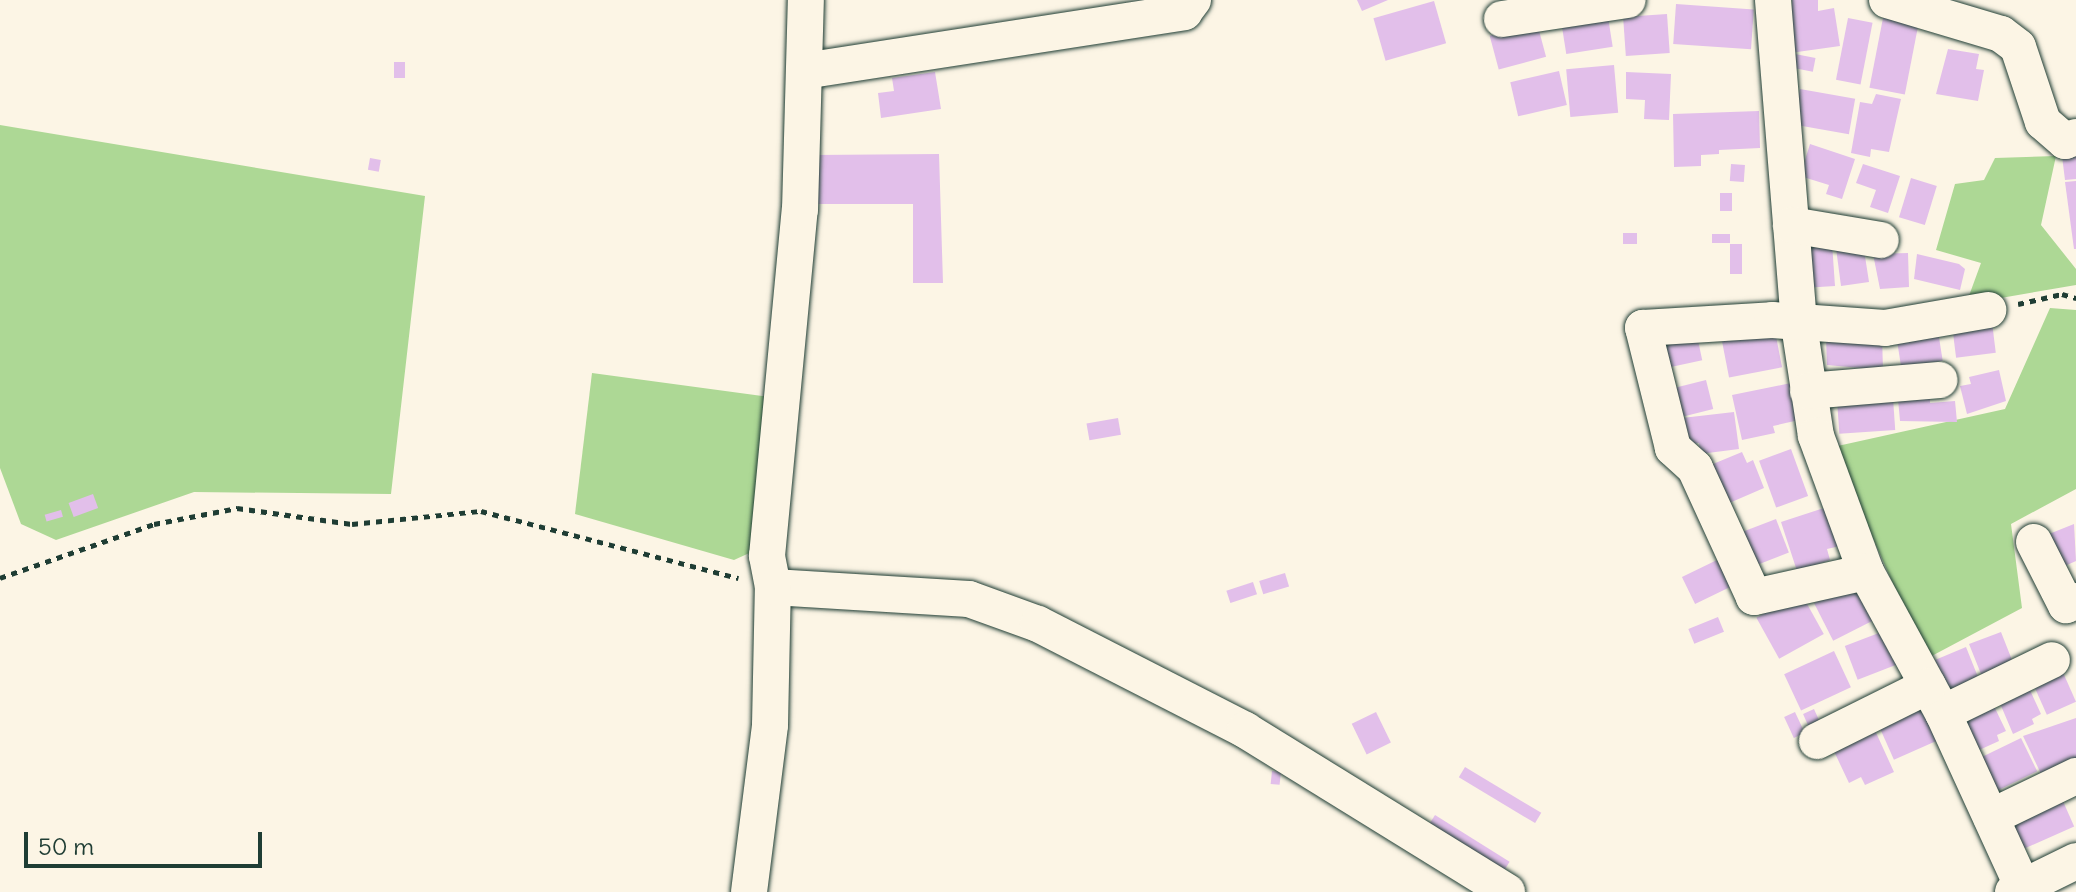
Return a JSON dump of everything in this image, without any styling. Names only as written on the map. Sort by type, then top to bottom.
[{"type":"street","points":[[749,892],[770,725],[773,587],[767,556],[800,210],[806,0]]},
{"type":"street","points":[[804,71],[1184,12],[1193,0]]},
{"type":"street","points":[[1502,19],[1628,0]]},
{"type":"street","points":[[1773,0],[1799,325],[1816,436],[1866,572],[1935,700],[1991,817],[2020,891],[2076,861]]},
{"type":"street","points":[[1902,2],[2001,34],[2018,47],[2043,122],[2065,141],[2076,137]]},
{"type":"street","points":[[1791,225],[1881,240]]},
{"type":"street","points":[[1866,572],[1754,597],[1695,468],[1673,448],[1643,328],[1772,320],[1799,325],[1885,328],[1988,310]]},
{"type":"street","points":[[1808,391],[1940,380]]},
{"type":"street","points":[[2034,542],[2066,605],[2076,601]]},
{"type":"street","points":[[773,587],[969,599],[1038,624],[1245,730],[1507,892]]},
{"type":"street","points":[[1817,741],[2052,660]]},
{"type":"street","points":[[1991,817],[2076,776]]},
{"type":"path","points":[[1988,310],[2062,294],[2076,298]]},
{"type":"path","points":[[0,578],[154,524],[237,508],[352,524],[481,511],[773,587]]},
{"type":"green space","points":[[0,125],[425,196],[391,494],[194,492],[56,540],[21,524],[0,468]]},
{"type":"green space","points":[[2056,156],[2041,225],[2076,269],[2076,285],[1966,304],[1981,263],[1936,250],[1955,184],[1984,180],[1995,158]]},
{"type":"green space","points":[[2050,308],[2076,310],[2076,489],[2011,524],[2022,608],[1926,659],[1833,447],[2005,409]]},
{"type":"green space","points":[[592,373],[769,397],[756,550],[734,560],[575,514]]},
{"type":"building","points":[[1357,0],[1388,0],[1362,11]]},
{"type":"building","points":[[1792,0],[1818,0],[1818,11],[1834,8],[1840,46],[1790,53]]},
{"type":"building","points":[[1434,1],[1446,43],[1386,61],[1373,18]]},
{"type":"building","points":[[1676,4],[1754,9],[1751,49],[1673,44]]},
{"type":"building","points":[[1667,14],[1670,53],[1626,56],[1623,17]]},
{"type":"building","points":[[1608,17],[1613,47],[1566,54],[1562,24]]},
{"type":"building","points":[[1848,18],[1873,23],[1861,85],[1836,80]]},
{"type":"building","points":[[1883,18],[1918,25],[1905,95],[1869,88]]},
{"type":"building","points":[[1537,23],[1546,57],[1499,69],[1490,36]]},
{"type":"building","points":[[1948,49],[1979,54],[1976,69],[1984,70],[1978,101],[1936,94]]},
{"type":"building","points":[[1790,53],[1816,58],[1813,72],[1787,67]]},
{"type":"building","points":[[394,62],[405,62],[405,78],[394,78]]},
{"type":"building","points":[[1614,65],[1618,113],[1570,117],[1566,69]]},
{"type":"building","points":[[1559,71],[1567,105],[1518,116],[1510,82]]},
{"type":"building","points":[[935,72],[941,109],[881,118],[878,93],[894,91],[892,78]]},
{"type":"building","points":[[1626,72],[1671,74],[1669,120],[1644,119],[1645,100],[1626,99]]},
{"type":"building","points":[[1800,89],[1855,99],[1849,134],[1794,124]]},
{"type":"building","points":[[1876,94],[1901,99],[1889,152],[1871,149],[1870,157],[1851,153],[1860,102],[1872,104]]},
{"type":"building","points":[[1759,111],[1760,148],[1719,150],[1719,154],[1701,155],[1701,166],[1674,167],[1673,114]]},
{"type":"building","points":[[1810,144],[1855,159],[1842,199],[1826,194],[1829,185],[1800,176]]},
{"type":"building","points":[[939,154],[943,283],[913,283],[913,204],[813,204],[813,155]]},
{"type":"building","points":[[2076,154],[2076,179],[2065,180],[2062,156]]},
{"type":"building","points":[[370,158],[381,160],[379,172],[368,170]]},
{"type":"building","points":[[1731,164],[1745,165],[1744,182],[1730,181]]},
{"type":"building","points":[[1863,164],[1900,176],[1888,213],[1870,207],[1876,190],[1856,183]]},
{"type":"building","points":[[1911,178],[1937,186],[1925,225],[1899,217]]},
{"type":"building","points":[[2076,181],[2076,249],[2074,249],[2065,182]]},
{"type":"building","points":[[1720,193],[1732,193],[1732,211],[1720,211]]},
{"type":"building","points":[[1623,233],[1637,233],[1637,244],[1623,244]]},
{"type":"building","points":[[1712,234],[1730,234],[1730,243],[1712,243]]},
{"type":"building","points":[[1832,243],[1835,286],[1807,288],[1804,245]]},
{"type":"building","points":[[1730,244],[1742,244],[1742,274],[1730,274]]},
{"type":"building","points":[[1836,248],[1864,250],[1869,282],[1841,286]]},
{"type":"building","points":[[1908,253],[1909,287],[1880,289],[1873,254]]},
{"type":"building","points":[[1917,254],[1959,264],[1965,269],[1960,290],[1914,279]]},
{"type":"building","points":[[1992,322],[1996,353],[1956,358],[1952,327]]},
{"type":"building","points":[[1696,331],[1702,360],[1659,369],[1653,340]]},
{"type":"building","points":[[1775,331],[1782,367],[1729,378],[1722,341]]},
{"type":"building","points":[[1938,331],[1943,361],[1901,367],[1897,338]]},
{"type":"building","points":[[1882,336],[1883,370],[1827,365],[1826,338]]},
{"type":"building","points":[[1999,370],[2006,401],[1967,414],[1960,386],[1971,384],[1969,377]]},
{"type":"building","points":[[1706,380],[1713,409],[1677,418],[1670,389]]},
{"type":"building","points":[[1791,383],[1799,420],[1773,426],[1775,433],[1742,440],[1732,395]]},
{"type":"building","points":[[1930,397],[1930,403],[1955,401],[1957,422],[1900,421],[1898,399]]},
{"type":"building","points":[[1893,398],[1895,430],[1839,434],[1837,402]]},
{"type":"building","points":[[1734,412],[1739,449],[1700,454],[1699,443],[1685,445],[1682,418]]},
{"type":"building","points":[[1118,418],[1121,435],[1089,440],[1086,424]]},
{"type":"building","points":[[1791,449],[1808,496],[1776,508],[1759,461]]},
{"type":"building","points":[[1742,452],[1747,463],[1753,460],[1764,488],[1727,504],[1713,464]]},
{"type":"building","points":[[93,494],[98,508],[74,517],[69,503]]},
{"type":"building","points":[[1827,507],[1840,546],[1827,549],[1830,560],[1797,571],[1781,522]]},
{"type":"building","points":[[61,510],[63,517],[47,521],[45,515]]},
{"type":"building","points":[[1776,519],[1789,553],[1748,568],[1735,535]]},
{"type":"building","points":[[2074,524],[2076,561],[2058,569],[2044,536]]},
{"type":"building","points":[[1717,560],[1730,587],[1695,604],[1682,577]]},
{"type":"building","points":[[1285,573],[1289,586],[1263,594],[1259,581]]},
{"type":"building","points":[[1253,582],[1257,594],[1230,603],[1226,591]]},
{"type":"building","points":[[1856,582],[1875,619],[1833,641],[1814,603]]},
{"type":"building","points":[[1801,593],[1824,634],[1779,659],[1756,618]]},
{"type":"building","points":[[1718,617],[1724,632],[1694,644],[1688,629]]},
{"type":"building","points":[[1884,631],[1897,665],[1858,680],[1845,646]]},
{"type":"building","points":[[2001,632],[2012,660],[2003,664],[2005,670],[1983,679],[1969,644]]},
{"type":"building","points":[[1966,647],[1980,682],[1948,690],[1935,660]]},
{"type":"building","points":[[1834,651],[1851,687],[1801,710],[1784,674]]},
{"type":"building","points":[[2061,668],[2076,702],[2047,715],[2032,681]]},
{"type":"building","points":[[2029,688],[2041,714],[2032,719],[2034,724],[2013,734],[1999,701]]},
{"type":"building","points":[[1993,704],[2006,731],[1997,735],[1999,741],[1977,751],[1962,718]]},
{"type":"building","points":[[1921,705],[1937,741],[1894,760],[1878,724]]},
{"type":"building","points":[[1814,709],[1821,725],[1810,729],[1803,714]]},
{"type":"building","points":[[1376,712],[1391,743],[1367,754],[1352,724]]},
{"type":"building","points":[[1795,712],[1805,733],[1794,738],[1784,717]]},
{"type":"building","points":[[2076,718],[2076,762],[2043,778],[2023,736]]},
{"type":"building","points":[[1873,726],[1894,772],[1865,785],[1861,777],[1849,783],[1831,745]]},
{"type":"building","points":[[2021,738],[2037,771],[1995,792],[1979,759]]},
{"type":"building","points":[[1465,767],[1541,813],[1535,823],[1459,777]]},
{"type":"building","points":[[1272,771],[1281,772],[1280,785],[1271,784]]},
{"type":"building","points":[[2062,799],[2074,826],[2019,851],[2007,823]]},
{"type":"building","points":[[1435,815],[1510,862],[1504,871],[1429,824]]}]
